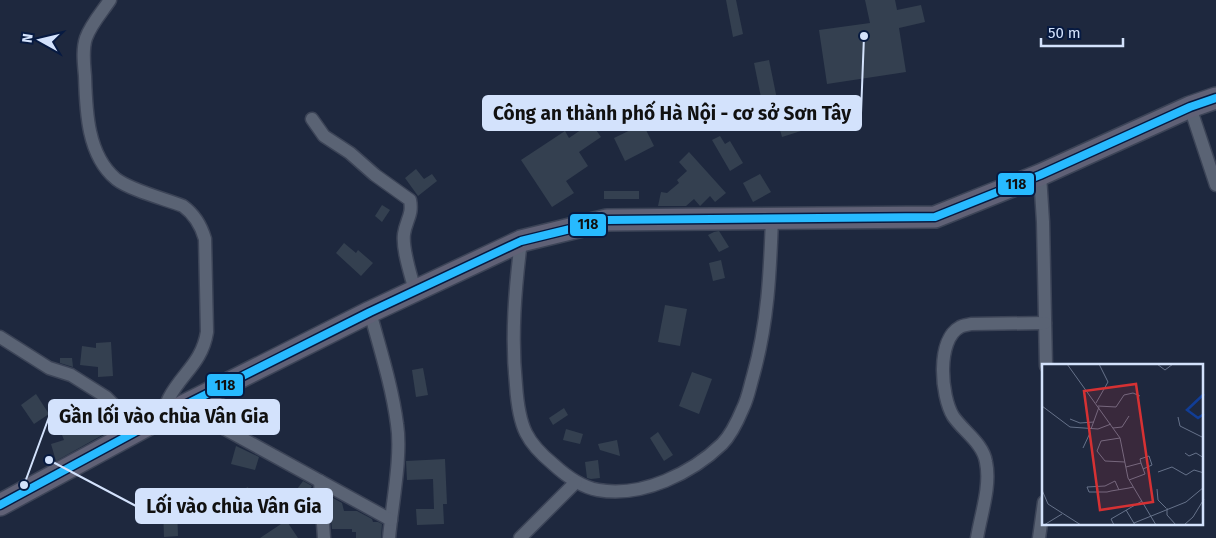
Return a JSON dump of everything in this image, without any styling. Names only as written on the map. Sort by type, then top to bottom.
[{"type":"highway","points":[[0,505],[183,406],[370,312],[521,241],[607,220],[935,217],[1040,175],[1216,98]]},
{"type":"street","points":[[110,0],[89,30],[84,51],[86,108],[99,156],[108,171],[116,179],[126,185],[183,206],[191,212],[202,229],[205,239],[207,332],[205,346],[170,398],[162,417]]},
{"type":"street","points":[[1190,108],[1216,185]]},
{"type":"street","points":[[312,119],[324,136],[350,153],[374,175],[410,200],[412,210],[404,234],[406,256],[415,291]]},
{"type":"street","points":[[1040,175],[1043,222],[1046,364]]},
{"type":"street","points":[[521,241],[516,287],[513,358],[519,411],[526,432],[540,453],[576,482],[598,490],[623,491],[652,486],[682,473],[703,459],[723,443],[745,406],[766,325],[770,287],[772,218]]},
{"type":"street","points":[[370,312],[388,378],[397,425],[397,451],[389,538]]},
{"type":"street","points":[[977,538],[985,491],[986,461],[975,441],[953,416],[948,406],[943,382],[943,362],[946,348],[952,335],[960,327],[971,324],[1045,323]]},
{"type":"street","points":[[0,337],[49,368],[71,375],[106,397],[114,405],[130,435]]},
{"type":"street","points":[[183,406],[391,520]]},
{"type":"street","points":[[320,481],[324,538]]},
{"type":"street","points":[[520,538],[576,482]]},
{"type":"street","points":[[1039,538],[1042,516]]},
{"type":"building","points":[[726,0],[736,0],[743,34],[733,37]]},
{"type":"building","points":[[865,0],[895,0],[897,10],[921,5],[925,22],[899,28],[906,72],[827,84],[819,30],[870,23]]},
{"type":"building","points":[[769,60],[779,109],[764,112],[754,63]]},
{"type":"building","points":[[798,120],[801,131],[782,137],[779,126]]},
{"type":"building","points":[[591,123],[601,137],[579,152],[588,166],[566,181],[574,193],[552,207],[521,160],[565,131],[569,138]]},
{"type":"building","points":[[643,124],[654,146],[625,161],[614,138]]},
{"type":"building","points":[[720,136],[725,144],[730,141],[743,163],[730,171],[712,140]]},
{"type":"building","points":[[689,152],[726,193],[715,202],[710,196],[700,206],[694,199],[686,206],[658,206],[661,192],[667,193],[679,183],[677,180],[687,171],[679,162]]},
{"type":"building","points":[[416,169],[424,179],[432,174],[437,181],[418,196],[405,178]]},
{"type":"building","points":[[760,174],[771,192],[753,202],[743,183]]},
{"type":"building","points":[[604,191],[639,191],[639,199],[604,199]]},
{"type":"building","points":[[382,205],[390,210],[382,222],[375,216]]},
{"type":"building","points":[[719,231],[729,247],[719,252],[708,235]]},
{"type":"building","points":[[344,243],[356,253],[358,250],[373,263],[361,276],[336,253]]},
{"type":"building","points":[[721,260],[725,278],[713,281],[709,263]]},
{"type":"building","points":[[665,305],[687,309],[680,346],[658,342]]},
{"type":"building","points":[[111,342],[113,376],[98,377],[98,367],[80,365],[82,346],[96,348],[96,343]]},
{"type":"building","points":[[60,358],[72,358],[73,367],[60,363]]},
{"type":"building","points":[[423,368],[428,395],[416,397],[412,370]]},
{"type":"building","points":[[692,372],[712,379],[699,414],[679,406]]},
{"type":"building","points":[[36,394],[49,414],[34,424],[21,405]]},
{"type":"building","points":[[61,402],[66,413],[94,402],[106,433],[56,461],[51,444],[64,440],[51,407]]},
{"type":"building","points":[[564,408],[568,415],[553,425],[549,418]]},
{"type":"building","points":[[566,429],[583,434],[580,444],[563,440]]},
{"type":"building","points":[[658,432],[673,455],[664,461],[650,438]]},
{"type":"building","points":[[617,440],[620,456],[600,450],[598,444]]},
{"type":"building","points":[[236,446],[259,457],[255,470],[231,464]]},
{"type":"building","points":[[445,459],[447,504],[443,504],[444,524],[417,525],[416,509],[434,509],[433,479],[407,480],[406,461]]},
{"type":"building","points":[[598,460],[600,478],[587,478],[585,462]]},
{"type":"building","points":[[303,481],[312,486],[296,509],[287,503]]},
{"type":"building","points":[[247,487],[274,503],[264,522],[237,508]]},
{"type":"building","points":[[329,498],[342,503],[344,511],[357,511],[372,519],[373,522],[382,524],[381,538],[356,538],[356,532],[352,532],[352,529],[332,529]]},
{"type":"building","points":[[177,507],[178,536],[164,537],[163,508]]},
{"type":"building","points":[[286,520],[298,538],[260,538],[281,524]]},
{"type":"transit line","name":"118","points":[[0,505],[183,406],[370,312],[521,241],[607,220],[935,217],[1040,175],[1190,107],[1216,98]]},
{"type":"place","name":"Công an thành phố Hà Nội - cơ sở Sơn Tây","points":[[864,36]]},
{"type":"place","name":"Lối vào chùa Vân Gia","points":[[49,460]]},
{"type":"place","name":"Gần lối vào chùa Vân Gia","points":[[24,485]]}]
